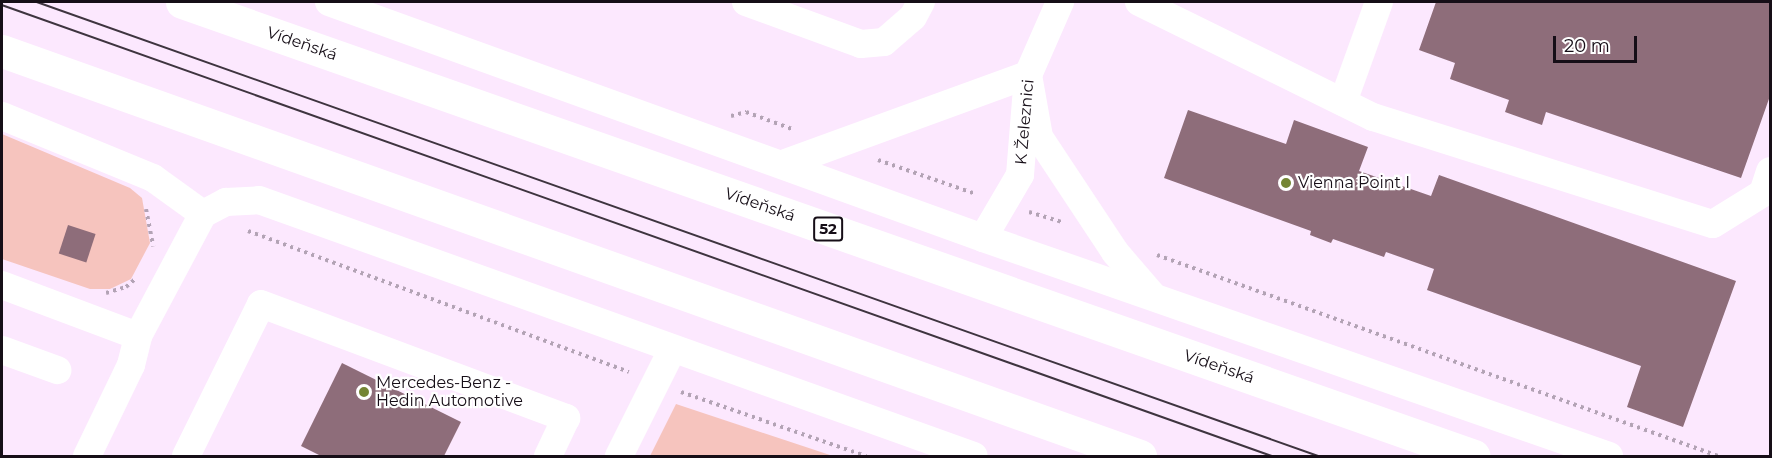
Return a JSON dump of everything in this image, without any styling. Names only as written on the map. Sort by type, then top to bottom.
[{"type":"highway","name":"Vídeňská","points":[[182,2],[1474,456]]},
{"type":"highway","points":[[2,51],[1140,456]]},
{"type":"street","points":[[329,2],[983,238],[1609,456]]},
{"type":"street","points":[[746,2],[861,44],[884,42],[913,17],[921,2]]},
{"type":"street","name":"K Železnici","points":[[983,238],[1020,175],[1028,75],[1060,2]]},
{"type":"street","points":[[1139,2],[1373,117],[1713,224],[1763,193],[1770,171]]},
{"type":"street","points":[[1343,102],[1379,2]]},
{"type":"street","points":[[783,164],[838,146],[1028,75],[1039,137],[1105,237],[1152,295]]},
{"type":"street","points":[[2,116],[153,178],[203,214]]},
{"type":"street","points":[[87,456],[131,365],[138,336],[203,214],[226,202],[259,200],[672,350],[974,456]]},
{"type":"street","points":[[2,285],[138,336]]},
{"type":"street","points":[[186,456],[261,304],[566,418],[548,456]]},
{"type":"street","points":[[2,350],[57,370]]},
{"type":"street","points":[[619,456],[672,350]]},
{"type":"path","points":[[682,129],[746,112],[838,146],[1105,237]]},
{"type":"path","points":[[146,208],[154,234],[152,251]]},
{"type":"path","points":[[243,229],[657,383],[866,456]]},
{"type":"path","points":[[1149,253],[1718,456]]},
{"type":"path","points":[[101,294],[126,287],[142,271]]},
{"type":"path","points":[[846,456],[849,451]]},
{"type":"shaded area","points":[[2,134],[130,188],[142,198],[150,243],[131,279],[110,289],[90,289],[2,259]]},
{"type":"shaded area","points":[[676,404],[833,456],[650,456]]},
{"type":"building","points":[[1436,2],[1770,2],[1770,96],[1741,178],[1546,112],[1542,125],[1505,112],[1509,100],[1450,79],[1455,63],[1419,50]]},
{"type":"building","points":[[1188,110],[1286,144],[1294,120],[1368,147],[1359,171],[1431,196],[1439,175],[1736,281],[1683,427],[1627,407],[1641,366],[1427,290],[1434,269],[1386,252],[1384,257],[1333,239],[1331,243],[1310,235],[1311,231],[1164,178]]},
{"type":"building","points":[[68,225],[96,234],[86,262],[59,254]]},
{"type":"building","name":"Mercedes-Benz - Hedin Automotive","points":[[342,363],[461,422],[444,456],[321,456],[301,446]]},
{"type":"tram line","points":[[37,2],[1318,456]]},
{"type":"tram line","points":[[2,5],[1272,456]]},
{"type":"place","name":"Vienna Point I","points":[[1286,183]]},
{"type":"place","name":"Mercedes-Benz - Hedin Automotive","points":[[364,392]]}]
